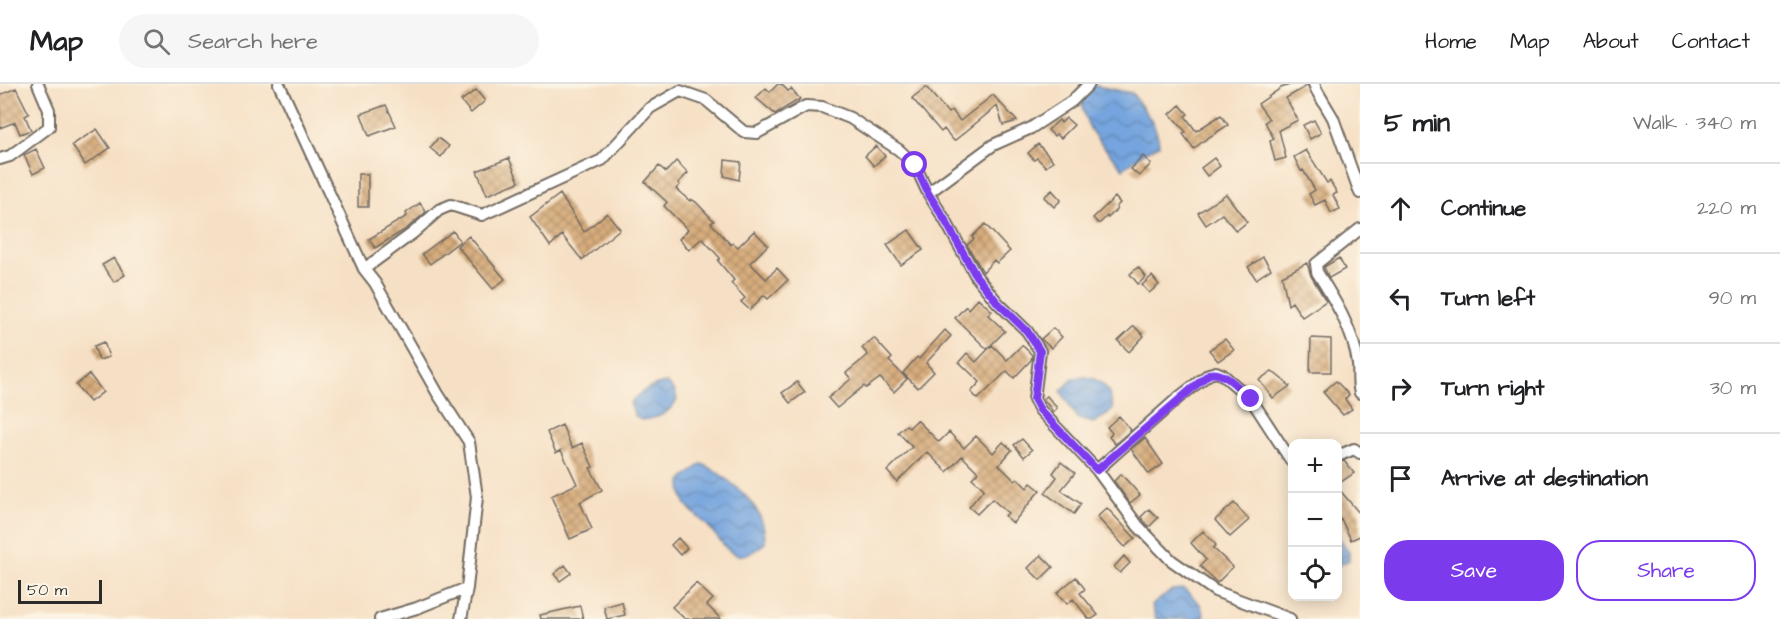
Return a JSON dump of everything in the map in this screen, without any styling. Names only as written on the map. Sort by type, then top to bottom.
[{"type":"street","points":[[0,159],[10,156],[49,127],[49,110],[39,84]]},
{"type":"street","points":[[279,84],[364,269],[375,283],[438,394],[469,442],[477,497],[461,619]]},
{"type":"street","points":[[928,193],[993,145],[1031,128],[1072,101],[1089,84]]},
{"type":"street","points":[[1314,84],[1333,118],[1360,193]]},
{"type":"street","points":[[364,269],[413,233],[439,210],[451,206],[482,215],[602,160],[650,108],[680,91],[706,100],[744,132],[757,133],[806,106],[822,106],[850,118],[899,150],[915,165],[928,193],[976,276],[998,303],[1027,331],[1040,351],[1034,399],[1040,410],[1097,470],[1138,526],[1171,560],[1215,591],[1290,619]]},
{"type":"street","points":[[1360,229],[1316,264],[1317,272],[1346,323],[1353,342],[1358,365],[1357,381],[1360,393]]},
{"type":"street","points":[[1097,470],[1178,398],[1209,374],[1216,372],[1223,375],[1251,399],[1288,454]]},
{"type":"street","points":[[1342,455],[1358,449]]},
{"type":"street","points":[[380,619],[417,608],[466,588]]},
{"type":"water","points":[[1091,85],[1132,93],[1153,124],[1159,145],[1145,152],[1123,169],[1096,138],[1083,111],[1081,99]]},
{"type":"water","points":[[1086,377],[1098,381],[1106,388],[1113,409],[1093,423],[1077,418],[1061,391],[1074,378]]},
{"type":"water","points":[[667,383],[675,391],[677,400],[670,409],[653,418],[641,420],[635,416],[630,403],[646,389]]},
{"type":"water","points":[[701,464],[725,478],[741,491],[759,514],[765,543],[754,551],[746,555],[732,553],[685,503],[681,481]]},
{"type":"water","points":[[1342,542],[1349,552],[1349,560],[1342,564]]},
{"type":"water","points":[[1184,589],[1200,604],[1204,615],[1201,619],[1156,619],[1152,605],[1172,590]]},
{"type":"building","points":[[778,84],[788,91],[791,89],[800,99],[775,114],[756,98],[766,88],[770,92]]},
{"type":"building","points":[[1292,84],[1307,84],[1307,86],[1286,98],[1298,120],[1279,130],[1286,158],[1275,161],[1270,141],[1274,139],[1265,122],[1269,119],[1258,104],[1281,88]]},
{"type":"building","points":[[926,87],[948,113],[952,110],[960,121],[993,95],[1017,121],[1003,125],[997,106],[954,141],[944,129],[941,132],[912,98]]},
{"type":"building","points":[[16,88],[29,114],[25,116],[31,130],[20,134],[15,122],[0,128],[0,95]]},
{"type":"building","points":[[476,90],[485,101],[471,113],[461,101]]},
{"type":"building","points":[[386,105],[396,126],[369,136],[361,114]]},
{"type":"building","points":[[1180,105],[1188,114],[1185,116],[1196,131],[1221,115],[1228,125],[1194,149],[1183,134],[1186,132],[1170,114]]},
{"type":"building","points":[[1066,118],[1074,125],[1061,138],[1056,134],[1054,136],[1048,130],[1059,120],[1061,123]]},
{"type":"building","points":[[1314,120],[1321,133],[1310,139],[1303,125]]},
{"type":"building","points":[[97,129],[110,148],[85,165],[72,145]]},
{"type":"building","points":[[438,138],[449,146],[441,157],[430,148]]},
{"type":"building","points":[[1038,144],[1053,161],[1046,167],[1037,158],[1034,160],[1028,153]]},
{"type":"building","points":[[876,146],[885,156],[874,166],[865,156]]},
{"type":"building","points":[[36,149],[45,168],[33,174],[24,155]]},
{"type":"building","points":[[1306,150],[1327,183],[1330,181],[1337,193],[1333,195],[1340,209],[1331,213],[1325,200],[1315,205],[1309,194],[1315,190],[1294,157]]},
{"type":"building","points":[[1143,156],[1151,164],[1139,176],[1131,169]]},
{"type":"building","points":[[509,158],[519,182],[487,195],[477,171]]},
{"type":"building","points":[[1214,158],[1220,166],[1207,176],[1201,168]]},
{"type":"building","points":[[725,160],[741,162],[739,180],[724,176]]},
{"type":"building","points":[[676,161],[688,173],[678,183],[680,185],[676,189],[690,201],[691,199],[696,202],[714,221],[711,223],[731,245],[733,243],[738,247],[754,231],[768,245],[750,263],[766,279],[777,268],[788,280],[768,299],[764,295],[750,310],[741,302],[745,298],[731,283],[734,280],[718,261],[720,258],[702,238],[689,250],[679,239],[688,230],[664,206],[667,202],[645,182],[659,166],[666,172]]},
{"type":"building","points":[[358,174],[368,174],[368,207],[358,207]]},
{"type":"building","points":[[1052,190],[1061,200],[1054,207],[1044,197]]},
{"type":"building","points":[[560,194],[584,232],[607,213],[620,229],[582,260],[562,235],[550,246],[530,217]]},
{"type":"building","points":[[1226,194],[1247,222],[1236,231],[1222,214],[1206,225],[1198,213]]},
{"type":"building","points":[[1115,197],[1120,203],[1117,209],[1108,218],[1107,216],[1098,223],[1093,218]]},
{"type":"building","points":[[420,203],[426,212],[406,229],[375,248],[369,239],[407,216],[406,213]]},
{"type":"building","points":[[985,224],[1010,251],[997,263],[994,260],[983,272],[967,245]]},
{"type":"building","points":[[909,230],[923,250],[901,265],[887,245]]},
{"type":"building","points":[[453,231],[460,241],[430,264],[422,254]]},
{"type":"building","points":[[469,236],[505,279],[493,289],[457,246]]},
{"type":"building","points":[[1263,257],[1271,269],[1256,279],[1248,267]]},
{"type":"building","points":[[114,258],[125,275],[114,282],[102,265]]},
{"type":"building","points":[[1339,258],[1345,269],[1329,278],[1324,267]]},
{"type":"building","points":[[1307,263],[1311,276],[1326,301],[1302,317],[1292,302],[1288,305],[1282,276]]},
{"type":"building","points":[[1138,267],[1146,277],[1138,284],[1130,274]]},
{"type":"building","points":[[1152,276],[1159,285],[1149,293],[1142,285]]},
{"type":"building","points":[[978,298],[992,311],[988,315],[1005,331],[987,349],[955,318],[966,306],[968,309]]},
{"type":"building","points":[[1134,326],[1144,336],[1129,352],[1118,341]]},
{"type":"building","points":[[1053,328],[1062,337],[1051,348],[1041,339]]},
{"type":"building","points":[[945,330],[951,336],[926,363],[934,372],[918,388],[903,373]]},
{"type":"building","points":[[874,338],[892,358],[889,361],[907,379],[894,392],[880,378],[866,388],[864,386],[837,408],[828,398],[851,379],[846,373],[868,355],[862,348]]},
{"type":"building","points":[[1311,338],[1331,339],[1331,372],[1310,372]]},
{"type":"building","points":[[1225,339],[1234,350],[1218,361],[1209,350]]},
{"type":"building","points":[[104,342],[109,357],[99,360],[94,346]]},
{"type":"building","points":[[992,345],[1007,360],[1022,345],[1032,355],[1031,360],[1014,378],[1007,371],[978,399],[971,392],[980,382],[959,362],[967,353],[976,362]]},
{"type":"building","points":[[1272,371],[1290,386],[1273,398],[1259,380]]},
{"type":"building","points":[[89,374],[103,392],[90,402],[76,385]]},
{"type":"building","points":[[1336,381],[1349,395],[1345,399],[1352,409],[1343,415],[1323,392]]},
{"type":"building","points":[[797,382],[805,392],[790,403],[782,393]]},
{"type":"building","points":[[1047,396],[1057,408],[1053,412],[1043,399]]},
{"type":"building","points":[[1119,416],[1131,430],[1115,444],[1109,437],[1112,433],[1107,427]]},
{"type":"building","points":[[917,420],[939,442],[949,432],[964,448],[976,436],[993,453],[1003,442],[1012,450],[999,465],[1015,481],[1018,479],[1027,488],[1031,483],[1040,490],[1013,523],[1005,516],[1008,513],[992,499],[977,514],[969,507],[984,489],[972,478],[978,472],[962,456],[947,472],[927,452],[897,482],[887,471],[912,447],[898,432],[906,425],[909,428]]},
{"type":"building","points":[[562,425],[572,448],[582,443],[593,467],[590,468],[602,490],[580,502],[592,529],[570,539],[551,496],[577,484],[561,450],[556,453],[547,432]]},
{"type":"building","points":[[1145,438],[1163,464],[1149,474],[1131,449]]},
{"type":"building","points":[[1022,439],[1032,450],[1024,457],[1014,445]]},
{"type":"building","points":[[1344,461],[1354,473],[1342,481],[1342,462]]},
{"type":"building","points":[[1061,462],[1075,473],[1061,490],[1081,504],[1074,514],[1045,493],[1057,477],[1053,473]]},
{"type":"building","points":[[1121,474],[1140,495],[1130,503],[1114,481]]},
{"type":"building","points":[[1342,493],[1360,514],[1360,536],[1351,540],[1342,521]]},
{"type":"building","points":[[1234,503],[1249,520],[1230,537],[1215,520]]},
{"type":"building","points":[[1107,508],[1135,538],[1125,547],[1097,517]]},
{"type":"building","points":[[1149,509],[1158,518],[1149,527],[1141,517]]},
{"type":"building","points":[[1203,531],[1216,545],[1213,548],[1233,567],[1217,583],[1200,566],[1206,560],[1191,543]]},
{"type":"building","points":[[678,538],[687,548],[680,555],[671,545]]},
{"type":"building","points":[[1041,555],[1053,567],[1040,580],[1028,568]]},
{"type":"building","points":[[1124,556],[1130,563],[1120,573],[1114,567]]},
{"type":"building","points":[[565,565],[571,573],[560,581],[554,574]]},
{"type":"building","points":[[1076,577],[1085,589],[1080,593],[1098,615],[1092,619],[1089,619],[1073,599],[1067,604],[1057,593]]},
{"type":"building","points":[[696,583],[713,599],[707,605],[721,619],[685,619],[672,607]]},
{"type":"building","points":[[622,602],[625,615],[607,619],[604,607]]},
{"type":"building","points":[[580,606],[583,619],[541,619],[540,615]]},
{"type":"route","points":[[915,165],[928,193],[976,276],[998,303],[1027,331],[1040,351],[1034,399],[1040,410],[1097,470],[1178,398],[1209,374],[1216,372],[1223,375],[1251,399]]}]
